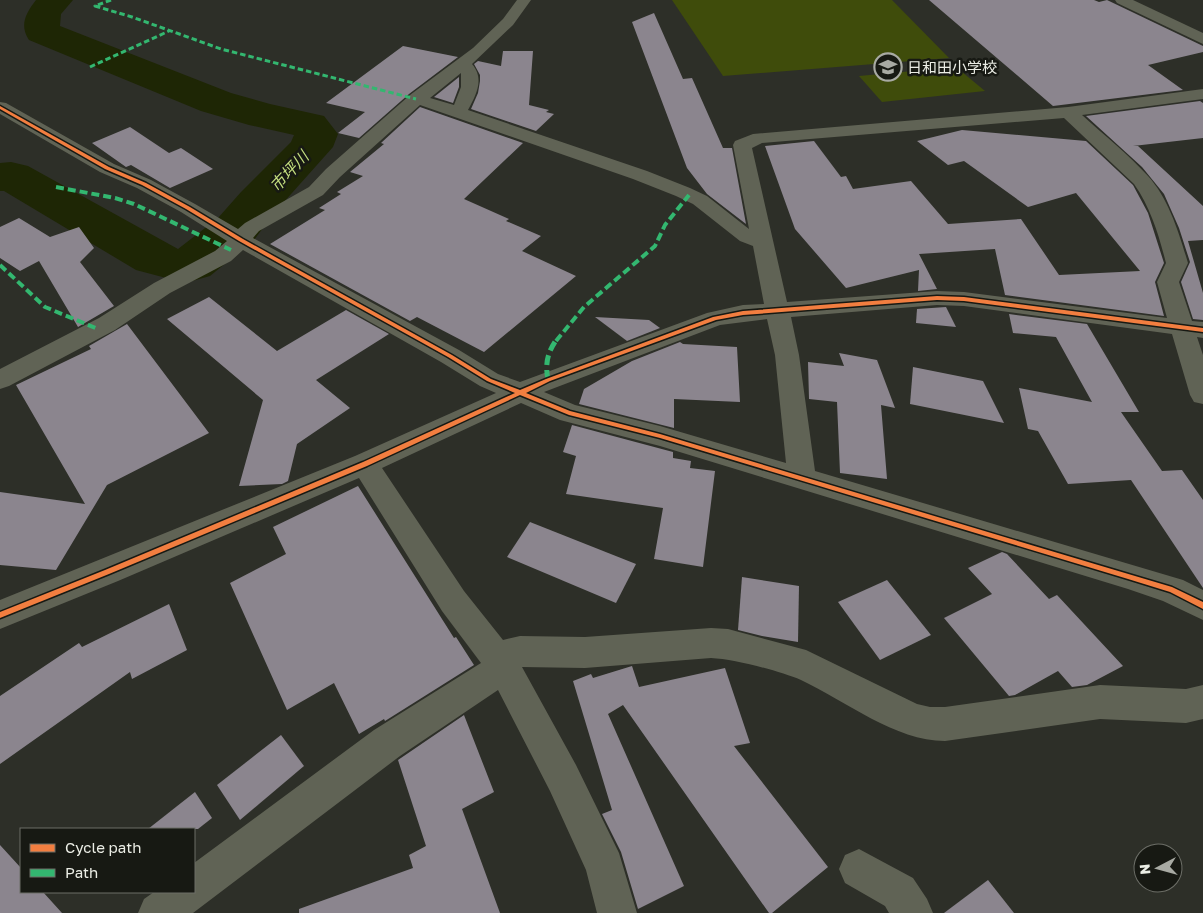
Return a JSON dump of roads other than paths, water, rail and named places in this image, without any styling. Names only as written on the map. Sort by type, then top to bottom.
[{"type":"street","points":[[0,380],[107,324],[162,288],[223,256],[252,227],[316,190],[332,173],[416,99],[463,64],[508,22],[524,0]]},
{"type":"street","points":[[1122,0],[1203,39]]},
{"type":"street","points":[[458,112],[470,88],[472,74],[470,68],[463,64]]},
{"type":"street","points":[[802,478],[787,355],[742,144],[759,138],[1068,112],[1203,94]]},
{"type":"street","points":[[416,99],[640,175],[689,195],[700,200],[748,237],[763,242]]},
{"type":"street","points":[[0,107],[107,168],[152,188],[241,240],[450,356],[488,380],[570,413],[602,420],[802,478],[1128,576],[1172,590],[1203,606]]},
{"type":"street","points":[[1068,112],[1141,180],[1159,208],[1177,263],[1168,282],[1192,328],[1203,395]]},
{"type":"street","points":[[0,614],[107,572],[365,464],[548,380],[714,318],[743,313],[937,298],[1192,328]]},
{"type":"street","points":[[365,464],[453,601],[502,663],[563,778],[605,867],[618,913]]},
{"type":"street","points":[[195,886],[387,742],[502,663],[509,652],[521,651],[539,654],[602,653],[711,643],[728,644],[806,666],[914,720],[930,724],[945,724],[1100,702],[1186,706],[1203,702]]},
{"type":"street","points":[[858,869],[899,892],[913,913]]},
{"type":"street","points":[[158,913],[187,893]]},
{"type":"waterway","name":"市坪川","points":[[0,177],[11,176],[19,180],[155,259],[185,267],[191,265],[236,229],[258,202],[311,147],[316,134],[309,125],[264,116],[216,102],[42,32],[44,14],[48,7],[56,0]]},
{"type":"place","name":"日和田小学校","points":[[888,67]]}]
